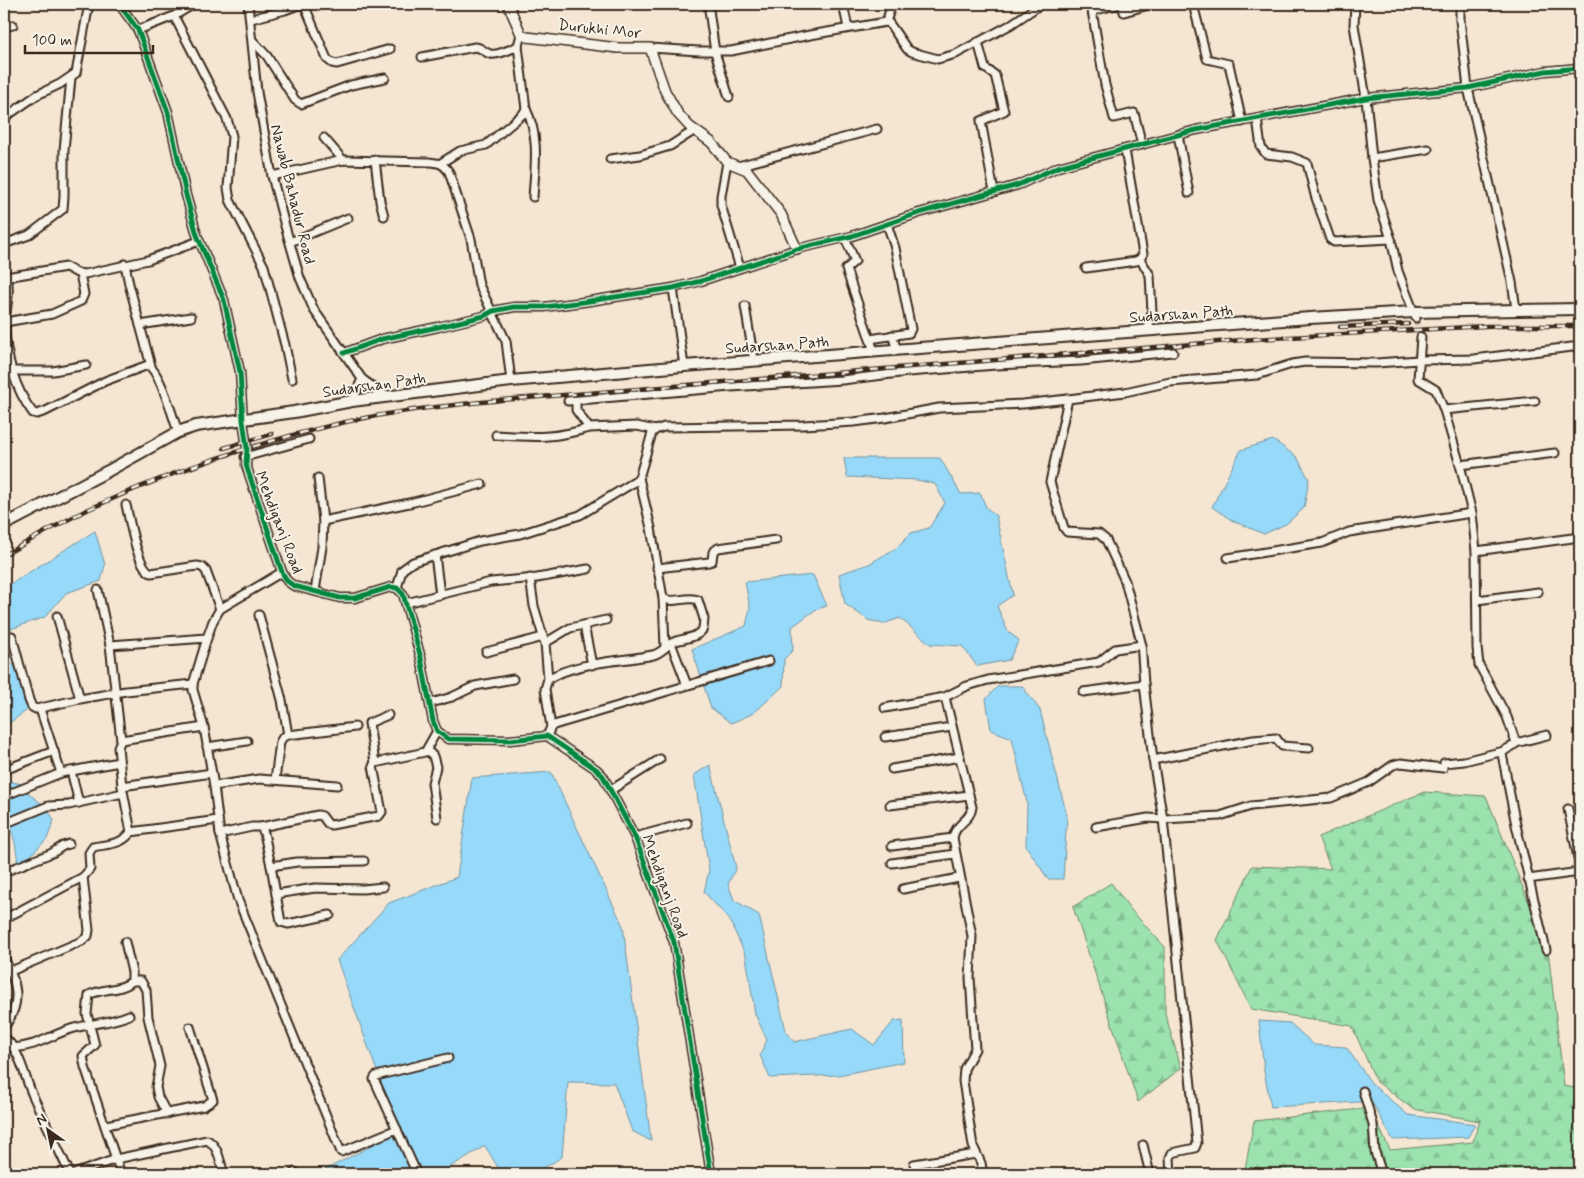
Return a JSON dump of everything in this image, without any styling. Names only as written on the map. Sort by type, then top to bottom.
[{"type":"main road","name":"Sudarshan Path","points":[[4,525],[178,432],[196,426],[386,396],[511,381],[1147,330],[1516,309],[1580,309]]},
{"type":"street","points":[[4,118],[37,95],[71,78],[76,73],[89,4]]},
{"type":"street","name":"Mehdiganj Road","points":[[119,4],[138,30],[168,112],[186,195],[199,241],[224,300],[240,372],[247,471],[282,572],[290,584],[340,598],[355,598],[391,586],[397,588]]},
{"type":"street","points":[[138,30],[174,16],[194,4]]},
{"type":"street","name":"Nawab Bahadur Road","points":[[248,4],[257,92],[272,176],[300,278],[314,310],[362,379],[386,396]]},
{"type":"street","points":[[251,19],[303,4],[327,59],[332,64],[390,49]]},
{"type":"street","points":[[508,4],[521,34],[518,46],[526,109],[535,135],[533,197]]},
{"type":"street","points":[[710,4],[709,10],[715,52],[729,97]]},
{"type":"street","points":[[843,4],[848,28]]},
{"type":"street","points":[[886,22],[892,4]]},
{"type":"street","points":[[797,249],[781,214],[746,170],[727,162],[711,142],[678,114],[669,100],[650,48],[715,52],[731,51],[886,22],[893,28],[907,49],[912,52],[932,58],[946,58],[1010,25],[1041,4]]},
{"type":"street","points":[[1142,145],[1134,113],[1114,118],[1105,85],[1091,7],[1121,4],[1124,12],[1152,4]]},
{"type":"street","points":[[1193,4],[1207,59],[1229,64],[1242,122]]},
{"type":"street","points":[[1356,4],[1354,25],[1366,98],[1378,200],[1391,239],[1398,270],[1415,315]]},
{"type":"street","points":[[1460,4],[1460,20],[1468,88],[1510,272],[1516,309]]},
{"type":"street","points":[[1577,4],[1580,16]]},
{"type":"street","points":[[174,16],[227,119],[232,136],[228,188],[230,200],[264,266],[292,379]]},
{"type":"street","points":[[4,27],[13,25]]},
{"type":"street","name":"Durukhi Mor","points":[[521,34],[535,38],[618,48],[650,48]]},
{"type":"street","points":[[253,40],[267,56],[299,104],[304,104],[351,85],[385,78]]},
{"type":"street","points":[[978,42],[985,68],[995,75],[1004,111],[981,121],[994,192]]},
{"type":"street","points":[[422,57],[475,47],[479,47],[489,54],[494,54],[518,46]]},
{"type":"street","points":[[344,353],[382,339],[484,316],[493,311],[564,304],[672,288],[701,281],[797,249],[845,238],[919,213],[1018,185],[1058,167],[1178,135],[1366,98],[1468,88],[1545,72],[1580,68]]},
{"type":"street","points":[[4,244],[28,235],[63,209],[64,150],[71,78]]},
{"type":"street","points":[[272,176],[342,160],[441,163],[460,151],[486,145],[523,114],[526,109]]},
{"type":"street","points":[[1258,119],[1261,146],[1266,154],[1292,156],[1305,160],[1307,163],[1315,195],[1330,239],[1334,242],[1391,239]]},
{"type":"street","points":[[738,166],[877,128]]},
{"type":"street","points":[[610,159],[670,146],[695,130]]},
{"type":"street","points":[[1178,135],[1189,193]]},
{"type":"street","points":[[324,138],[342,160]]},
{"type":"street","points":[[1372,158],[1428,149]]},
{"type":"street","points":[[1125,150],[1143,254],[1140,259]]},
{"type":"street","points":[[375,160],[380,201],[384,216]]},
{"type":"street","points":[[727,162],[721,204],[740,268]]},
{"type":"street","points":[[441,163],[449,172],[471,240],[479,285],[506,341],[511,381]]},
{"type":"street","points":[[290,242],[348,218]]},
{"type":"street","points":[[870,338],[909,333],[911,329],[895,248],[887,224]]},
{"type":"street","points":[[845,238],[855,261],[846,269],[874,351]]},
{"type":"street","points":[[151,366],[145,365],[105,381],[46,411],[37,414],[33,413],[13,371],[8,348],[5,322],[8,283],[5,274],[66,267],[80,274],[156,258],[199,241]]},
{"type":"street","points":[[1086,268],[1140,259]]},
{"type":"street","points":[[1140,259],[1150,275],[1152,312],[1147,330]]},
{"type":"street","points":[[125,264],[151,366],[170,407],[178,432]]},
{"type":"street","points":[[5,322],[52,314],[81,301],[84,294],[80,274]]},
{"type":"street","points":[[672,288],[684,366]]},
{"type":"street","points":[[745,306],[754,361]]},
{"type":"street","points":[[140,326],[192,318]]},
{"type":"street","points":[[892,335],[897,350]]},
{"type":"street","points":[[1421,337],[1418,380],[1436,390],[1444,410],[1472,513],[1476,551],[1477,648],[1479,665],[1507,716],[1516,743]]},
{"type":"street","points":[[496,435],[547,437],[589,428],[637,426],[655,430],[664,427],[854,422],[956,406],[1023,404],[1125,392],[1170,382],[1258,375],[1292,364],[1305,362],[1395,363],[1419,360],[1474,359],[1580,346]]},
{"type":"street","points":[[589,428],[572,401],[731,387],[842,380],[908,372],[1081,361],[1174,352]]},
{"type":"street","points":[[13,371],[53,371],[86,364]]},
{"type":"street","points":[[352,401],[362,379]]},
{"type":"street","points":[[1068,399],[1050,482],[1055,500],[1064,530],[1067,532],[1099,534],[1106,540],[1125,581],[1142,646],[1144,684],[1153,760],[1163,819],[1197,1143],[1195,1148],[1172,1153],[1170,1158],[1171,1174]]},
{"type":"street","points":[[1444,410],[1535,401]]},
{"type":"street","points":[[655,430],[652,433],[639,478],[658,568],[668,645],[687,685]]},
{"type":"street","points":[[245,457],[309,439]]},
{"type":"street","points":[[1460,465],[1555,453]]},
{"type":"street","points":[[315,591],[322,546],[323,521],[318,478]]},
{"type":"street","points":[[530,578],[534,606],[544,640],[548,679],[545,689],[551,727],[547,736],[510,740],[448,739],[437,732],[421,658],[406,603],[403,594],[397,588],[402,570],[406,566],[435,555],[480,541],[520,534],[580,515],[639,478]]},
{"type":"street","points":[[323,521],[414,502],[482,484]]},
{"type":"street","points":[[126,505],[136,546],[148,572],[202,567],[206,571],[220,609]]},
{"type":"street","points":[[1228,558],[1322,543],[1349,532],[1472,513]]},
{"type":"street","points":[[1476,551],[1580,538]]},
{"type":"street","points":[[658,568],[708,562],[713,559],[713,552],[718,548],[776,540]]},
{"type":"street","points":[[435,555],[440,595]]},
{"type":"street","points":[[406,603],[491,582],[588,569]]},
{"type":"street","points":[[282,572],[220,609],[213,621],[193,684],[194,696],[204,727],[220,834],[238,900],[341,1152],[397,1129]]},
{"type":"street","points":[[98,590],[110,644],[114,693],[121,740],[118,747],[119,762],[131,832]]},
{"type":"street","points":[[1477,600],[1538,592]]},
{"type":"street","points":[[548,679],[555,675],[592,665],[655,654],[668,645],[702,632],[704,619],[696,598],[668,601],[663,598]]},
{"type":"street","points":[[259,615],[282,700],[288,735]]},
{"type":"street","points":[[57,616],[80,699]]},
{"type":"street","points":[[486,652],[544,640],[570,628],[606,620]]},
{"type":"street","points":[[584,625],[592,665]]},
{"type":"street","points":[[12,636],[29,700],[32,707],[36,709],[114,693],[193,684]]},
{"type":"street","points":[[110,644],[207,638]]},
{"type":"street","points":[[885,708],[945,697],[978,682],[1099,662],[1115,650],[1142,646]]},
{"type":"street","points":[[551,727],[769,661]]},
{"type":"street","points":[[430,703],[452,697],[475,686],[513,679]]},
{"type":"street","points":[[1083,692],[1144,684]]},
{"type":"street","points":[[945,697],[972,811],[954,831],[953,838],[959,878],[972,936],[970,978],[975,1049],[963,1074],[973,1146],[981,1162],[983,1174]]},
{"type":"street","points":[[40,709],[61,773]]},
{"type":"street","points":[[220,834],[318,815],[322,816],[328,824],[379,816],[382,812],[374,780],[373,766],[375,763],[369,723],[388,715]]},
{"type":"street","points":[[121,740],[204,727]]},
{"type":"street","points":[[275,780],[280,742],[283,737],[356,727]]},
{"type":"street","points":[[885,737],[952,727]]},
{"type":"street","points":[[375,763],[427,750],[430,740],[437,732]]},
{"type":"street","points":[[1096,827],[1148,818],[1220,816],[1251,806],[1332,798],[1364,784],[1393,765],[1401,763],[1444,766],[1504,751],[1516,743],[1547,735]]},
{"type":"street","name":"Mehdiganj Road","points":[[547,736],[596,769],[611,790],[635,836],[674,942],[711,1174]]},
{"type":"street","points":[[1153,760],[1253,740],[1276,738],[1282,746],[1309,748]]},
{"type":"street","points":[[207,747],[247,741]]},
{"type":"street","points":[[427,750],[433,756],[436,768],[432,783],[436,818]]},
{"type":"street","points":[[4,770],[54,751]]},
{"type":"street","points":[[1504,751],[1502,754],[1507,785],[1546,950]]},
{"type":"street","points":[[892,769],[960,757]]},
{"type":"street","points":[[611,790],[660,759]]},
{"type":"street","points":[[4,796],[61,773],[119,762]]},
{"type":"street","points":[[71,771],[79,803]]},
{"type":"street","points":[[4,824],[48,806],[79,803],[123,789],[212,773]]},
{"type":"street","points":[[214,786],[259,779],[338,785]]},
{"type":"street","points":[[890,804],[969,795]]},
{"type":"street","points":[[1528,879],[1580,870],[1568,809]]},
{"type":"street","points":[[4,919],[83,877],[90,870],[90,850],[93,847],[120,842],[131,832],[218,820]]},
{"type":"street","points":[[635,836],[687,823]]},
{"type":"street","points":[[261,827],[272,866],[280,918],[284,924],[330,915]]},
{"type":"street","points":[[892,846],[953,838]]},
{"type":"street","points":[[4,872],[52,853],[69,844]]},
{"type":"street","points":[[892,863],[955,854]]},
{"type":"street","points":[[272,866],[297,862],[364,861]]},
{"type":"street","points":[[11,971],[82,941],[88,936],[89,930],[83,877]]},
{"type":"street","points":[[903,889],[959,878]]},
{"type":"street","points":[[276,894],[315,888],[362,889],[383,887]]},
{"type":"street","points":[[125,942],[133,976],[132,981]]},
{"type":"street","points":[[4,958],[11,971],[17,992],[13,1010],[4,1027]]},
{"type":"street","points":[[122,1174],[83,1060],[85,1053],[95,1045],[87,1005],[89,995],[124,986],[132,981],[141,981],[146,990],[148,1017],[160,1066],[156,1087],[158,1097],[167,1114]]},
{"type":"street","points":[[13,1048],[32,1046],[68,1030],[129,1015]]},
{"type":"street","points":[[106,1126],[210,1104],[213,1100],[190,1027]]},
{"type":"street","points":[[4,1037],[13,1048],[32,1094],[72,1174],[116,1159],[207,1140],[216,1147],[224,1174]]},
{"type":"street","points":[[417,1174],[374,1079],[376,1076],[448,1058]]},
{"type":"street","points":[[1363,1091],[1373,1124],[1375,1152],[1382,1174]]},
{"type":"street","points":[[1143,1145],[1150,1174]]},
{"type":"street","points":[[914,1164],[976,1154]]},
{"type":"green space","points":[[1424,792],[1486,796],[1548,950],[1564,1086],[1580,1089],[1580,1174],[1244,1174],[1254,1121],[1370,1108],[1390,1150],[1473,1142],[1480,1121],[1413,1109],[1376,1081],[1352,1026],[1251,1009],[1217,940],[1252,866],[1331,869],[1318,837]]},
{"type":"green space","points":[[1111,883],[1131,910],[1165,947],[1165,1013],[1181,1068],[1138,1102],[1073,907]]},
{"type":"water","points":[[1273,440],[1297,457],[1309,479],[1304,508],[1286,524],[1264,534],[1233,521],[1212,507],[1241,450]]},
{"type":"water","points":[[844,458],[940,458],[961,494],[980,493],[986,507],[996,516],[1013,595],[997,606],[1008,632],[1019,640],[1009,660],[977,666],[962,646],[930,644],[900,618],[883,624],[868,620],[845,604],[839,574],[869,564],[896,548],[911,533],[929,528],[945,503],[935,484],[917,480],[847,477]]},
{"type":"water","points":[[95,531],[105,565],[101,581],[66,593],[45,617],[11,629],[8,636],[4,637],[4,588]]},
{"type":"water","points":[[813,575],[827,606],[815,610],[792,627],[793,650],[784,659],[783,686],[754,713],[731,723],[711,708],[692,649],[746,626],[750,608],[745,582]]},
{"type":"water","points":[[4,658],[19,669],[30,708],[4,727]]},
{"type":"water","points":[[998,686],[1022,686],[1040,710],[1067,816],[1063,879],[1048,879],[1026,846],[1027,803],[1012,738],[991,730],[986,699]]},
{"type":"water","points":[[710,765],[736,868],[728,884],[734,900],[759,915],[786,1031],[794,1042],[852,1029],[874,1045],[894,1021],[903,1020],[904,1062],[839,1075],[770,1078],[760,1055],[767,1040],[755,1014],[746,956],[729,919],[704,892],[709,870],[694,775]]},
{"type":"water","points":[[551,772],[623,926],[651,1141],[632,1131],[614,1083],[568,1082],[562,1157],[534,1174],[502,1174],[485,1146],[450,1167],[450,1174],[317,1174],[373,1145],[397,1127],[337,960],[389,903],[457,877],[472,778]]},
{"type":"water","points":[[4,780],[22,784],[29,794],[46,807],[54,820],[47,839],[18,868],[13,835],[4,818]]},
{"type":"water","points":[[1259,1021],[1290,1023],[1314,1045],[1346,1047],[1372,1084],[1408,1115],[1475,1124],[1468,1137],[1393,1140],[1373,1104],[1359,1102],[1271,1107],[1264,1071]]},
{"type":"tunnel","points":[[1416,318],[1421,337]]},
{"type":"railway","points":[[1340,327],[1408,324]]},
{"type":"railway","points":[[4,555],[87,510],[179,472],[241,450],[305,432],[357,419],[398,412],[501,400],[1255,339],[1486,326],[1580,326]]},
{"type":"railway","points":[[224,448],[272,434]]},
{"type":"cycle path","points":[[119,4],[138,30],[168,112],[186,195],[197,235],[224,300],[240,372],[247,448],[246,465],[282,572],[287,581],[294,586],[340,598],[355,598],[391,587],[397,588],[403,594],[421,658],[433,721],[437,731],[448,739],[510,740],[547,736],[596,769],[603,776],[635,837],[674,942],[711,1174]]},
{"type":"cycle path","points":[[344,353],[382,339],[484,316],[493,311],[514,307],[544,307],[583,302],[673,288],[701,281],[797,249],[852,236],[919,213],[1018,185],[1058,167],[1196,130],[1366,98],[1468,88],[1545,71],[1580,68]]}]
